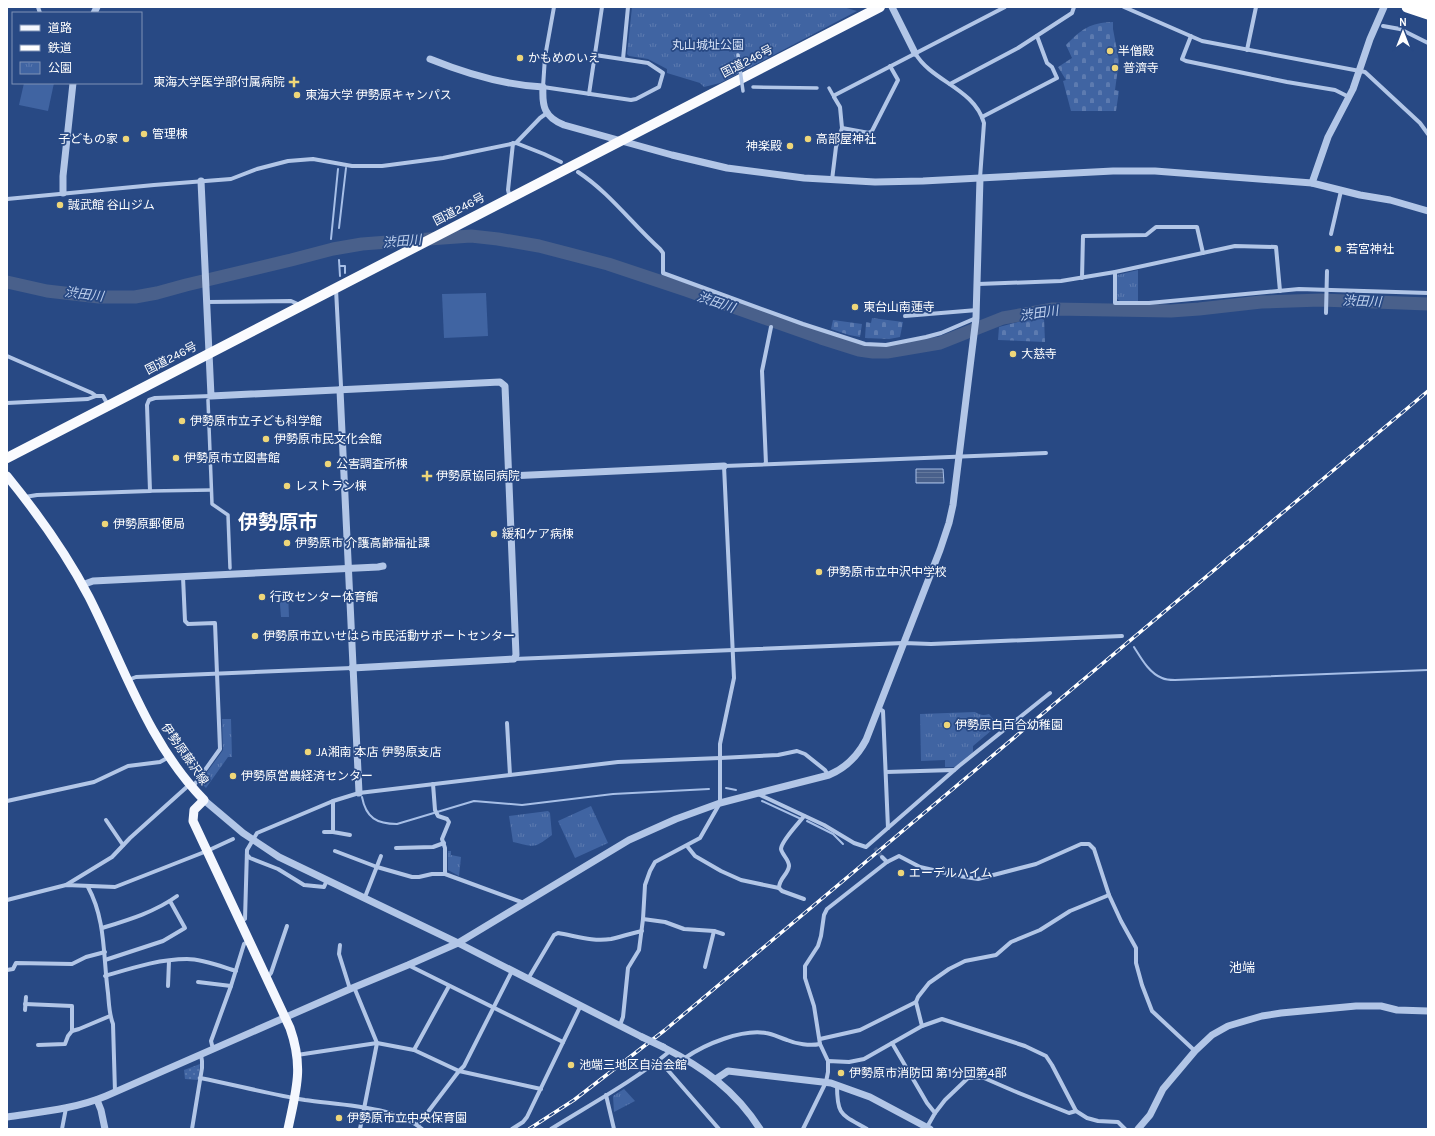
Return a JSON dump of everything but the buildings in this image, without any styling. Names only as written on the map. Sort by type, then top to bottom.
[{"type":"highway","name":"国道246号","points":[[7,458],[880,7]]},
{"type":"highway","points":[[1408,7],[1428,14]]},
{"type":"main road","name":"伊勢原藤沢線","points":[[7,476],[56,540],[82,585],[156,737],[191,786],[204,800],[194,810],[193,821],[294,1042],[297,1055],[298,1079],[288,1129]]},
{"type":"street","points":[[554,7],[545,57],[543,87],[543,102],[547,113],[551,117],[564,125],[672,155],[727,168],[832,181],[875,182],[1136,171],[1221,176],[1312,183],[1341,191],[1390,200],[1428,211]]},
{"type":"street","points":[[589,94],[602,7]]},
{"type":"street","points":[[623,59],[628,7]]},
{"type":"street","points":[[7,1117],[66,1108],[97,1100],[458,943],[629,840],[676,819],[720,803],[829,776],[846,766],[858,754],[866,740],[940,550],[949,523],[977,310],[980,178],[984,123],[982,117],[969,98],[930,71],[920,62],[892,7]]},
{"type":"street","points":[[834,97],[835,95],[890,66],[1005,7]]},
{"type":"street","points":[[950,84],[1018,48],[1072,13],[1074,7]]},
{"type":"street","points":[[1124,7],[1202,41],[1359,70],[1370,75],[1420,123],[1428,134]]},
{"type":"street","points":[[1247,50],[1256,7]]},
{"type":"street","points":[[1312,183],[1331,130],[1348,97],[1384,7]]},
{"type":"street","points":[[1383,26],[1400,29],[1428,43]]},
{"type":"street","points":[[982,117],[1057,78],[1052,67],[1047,63],[1037,36]]},
{"type":"street","points":[[1191,36],[1182,58],[1186,61],[1287,82],[1335,90],[1348,97]]},
{"type":"street","points":[[430,59],[484,78],[512,84],[589,94],[636,99],[659,87],[663,74],[648,63],[595,55]]},
{"type":"street","points":[[738,55],[742,91]]},
{"type":"street","points":[[842,128],[869,133],[872,132],[898,80],[890,66]]},
{"type":"street","points":[[63,193],[63,176],[73,84]]},
{"type":"street","points":[[753,87],[817,88]]},
{"type":"street","points":[[829,88],[840,107],[842,128],[836,147],[832,181]]},
{"type":"street","points":[[7,199],[231,179],[257,169],[288,161],[313,159],[352,166],[382,166],[443,158],[514,143],[547,113]]},
{"type":"street","points":[[514,143],[561,162]]},
{"type":"street","points":[[510,198],[508,190],[514,143]]},
{"type":"street","points":[[578,172],[609,196],[635,226],[660,249],[663,253],[663,273],[851,341],[878,345],[904,342],[941,333],[976,320]]},
{"type":"street","points":[[201,181],[209,354],[212,504],[228,515],[230,568]]},
{"type":"street","points":[[1331,234],[1341,191]]},
{"type":"street","points":[[1082,278],[1082,236],[1146,235],[1156,227],[1197,227],[1203,253]]},
{"type":"street","points":[[978,284],[1061,281],[1082,278],[1234,246],[1276,247],[1280,291]]},
{"type":"street","points":[[1326,271],[1326,313]]},
{"type":"street","points":[[1115,272],[1115,303],[1149,303],[1280,291],[1428,293]]},
{"type":"street","points":[[336,287],[352,668],[359,792]]},
{"type":"street","points":[[206,302],[291,301],[301,305]]},
{"type":"street","points":[[905,316],[977,310]]},
{"type":"street","points":[[766,464],[762,371],[771,326]]},
{"type":"street","points":[[7,356],[96,396]]},
{"type":"street","points":[[150,491],[148,405],[149,400],[155,398],[210,398],[340,390],[502,383],[506,388],[510,476],[516,655],[514,659]]},
{"type":"street","points":[[7,403],[88,399],[96,396],[103,396],[108,406]]},
{"type":"street","points":[[510,476],[1046,453]]},
{"type":"street","points":[[620,1025],[623,1017],[628,968],[639,950],[642,931],[645,885],[650,871],[655,862],[700,838],[720,803],[720,758],[723,729],[734,678],[724,466]]},
{"type":"street","points":[[24,497],[37,495],[211,490]]},
{"type":"street","points":[[82,585],[93,581],[383,566]]},
{"type":"street","points":[[7,900],[66,885],[112,857],[123,845],[191,786],[220,749],[215,623],[188,624],[185,621],[183,577]]},
{"type":"street","points":[[128,680],[136,677],[352,668],[514,659],[904,643],[931,644],[1122,636]]},
{"type":"street","points":[[757,794],[832,830],[854,843],[866,847],[954,770],[1050,693]]},
{"type":"street","points":[[878,707],[883,711],[888,828]]},
{"type":"street","points":[[507,723],[510,775]]},
{"type":"street","points":[[240,921],[245,918],[246,850],[257,833],[333,801],[359,792],[618,762],[778,755],[801,752],[826,770],[829,776]]},
{"type":"street","points":[[7,801],[94,782],[128,766],[160,762],[169,757]]},
{"type":"street","points":[[886,772],[954,770]]},
{"type":"street","points":[[433,784],[438,816],[447,819],[449,822],[442,839],[445,848],[445,874]]},
{"type":"street","points":[[204,800],[252,840],[279,857],[458,943],[685,1058],[716,1079],[745,1107],[760,1129]]},
{"type":"street","points":[[333,801],[333,832]]},
{"type":"street","points":[[779,888],[781,878],[786,873],[789,866],[788,861],[782,854],[781,847],[783,841],[804,816]]},
{"type":"street","points":[[106,820],[123,845]]},
{"type":"street","points":[[324,832],[350,835]]},
{"type":"street","points":[[66,885],[115,887],[207,851],[233,839]]},
{"type":"street","points":[[396,848],[433,847],[444,843]]},
{"type":"street","points":[[871,844],[875,848]]},
{"type":"street","points":[[803,1129],[826,1082],[828,1072],[828,1061],[820,1041],[814,1006],[804,978],[804,966],[818,946],[824,915],[827,909],[887,862],[899,856],[920,867],[978,879],[1036,864],[1081,844],[1089,844],[1094,849],[1109,894],[1121,921],[1136,948],[1136,963],[1142,985],[1152,1011],[1195,1051]]},
{"type":"street","points":[[687,846],[696,856],[721,871],[742,880],[779,888],[782,891],[804,899]]},
{"type":"street","points":[[335,852],[412,877],[445,874],[525,903]]},
{"type":"street","points":[[247,855],[250,858],[278,869],[304,885],[324,887],[327,880]]},
{"type":"street","points":[[365,897],[378,867],[381,856]]},
{"type":"street","points":[[882,857],[887,862]]},
{"type":"street","points":[[88,887],[92,895],[102,928],[105,952],[105,976],[110,1016],[113,1024],[115,1092]]},
{"type":"street","points":[[922,1026],[916,1002],[929,983],[949,969],[964,961],[996,955],[1012,942],[1040,930],[1070,911],[1109,894]]},
{"type":"street","points":[[102,928],[137,918],[177,896]]},
{"type":"street","points":[[105,960],[163,941],[184,928],[170,901]]},
{"type":"street","points":[[643,919],[665,922],[684,929],[714,931],[723,934]]},
{"type":"street","points":[[266,978],[272,973],[287,926]]},
{"type":"street","points":[[528,979],[554,935],[558,933],[585,939],[599,940],[612,939],[642,931]]},
{"type":"street","points":[[705,967],[714,931]]},
{"type":"street","points":[[213,1049],[211,1041],[231,986],[244,944],[249,941]]},
{"type":"street","points":[[340,945],[339,954],[352,988],[377,1043],[360,1129]]},
{"type":"street","points":[[7,970],[13,969],[16,963],[72,964],[86,957],[105,952]]},
{"type":"street","points":[[105,976],[149,963],[188,959],[236,971]]},
{"type":"street","points":[[168,986],[169,961]]},
{"type":"street","points":[[408,966],[563,1042]]},
{"type":"street","points":[[418,1125],[464,1066],[512,971]]},
{"type":"street","points":[[198,982],[231,986]]},
{"type":"street","points":[[414,1050],[449,986]]},
{"type":"street","points":[[25,1010],[26,997]]},
{"type":"street","points":[[685,1058],[693,1052],[734,1035],[744,1033],[766,1033],[794,1042],[814,1045],[820,1041],[860,1030],[916,1002]]},
{"type":"street","points":[[25,1004],[72,1006],[72,1030],[65,1044],[38,1045]]},
{"type":"street","points":[[512,1129],[523,1122],[527,1117],[581,1005]]},
{"type":"street","points":[[1138,1129],[1150,1115],[1163,1089],[1195,1051],[1212,1035],[1228,1026],[1262,1016],[1281,1013],[1373,1006],[1398,1010],[1428,1011]]},
{"type":"street","points":[[72,1030],[79,1029],[110,1016]]},
{"type":"street","points":[[828,1061],[849,1062],[864,1059],[922,1026],[942,1019],[1025,1046],[1046,1056],[1076,1111],[1081,1115],[1098,1121],[1118,1122],[1125,1129]]},
{"type":"street","points":[[297,1055],[377,1043],[414,1050],[459,1071],[541,1089]]},
{"type":"street","points":[[60,1044],[60,1051]]},
{"type":"street","points":[[892,1044],[927,1104],[935,1113]]},
{"type":"street","points":[[551,1129],[606,1095],[670,1051]]},
{"type":"street","points":[[192,1129],[200,1078],[202,1061],[201,1054]]},
{"type":"street","points":[[659,1060],[719,1129]]},
{"type":"street","points":[[716,1079],[728,1071],[826,1082],[870,1097],[929,1128],[935,1113],[945,1100],[968,1078],[984,1078],[1014,1092],[1069,1113],[1076,1111]]},
{"type":"street","points":[[200,1078],[294,1098],[385,1111],[402,1117],[418,1125],[422,1129]]},
{"type":"street","points":[[837,1085],[838,1105],[841,1113],[867,1129]]},
{"type":"street","points":[[606,1095],[614,1129]]},
{"type":"street","points":[[97,1100],[105,1129]]},
{"type":"street","points":[[62,1129],[66,1108]]},
{"type":"green space","name":"丸山城址公園","points":[[632,7],[843,7],[857,11],[720,83],[704,87],[700,83],[667,73],[667,69],[648,59],[629,56],[627,54]]},
{"type":"green space","points":[[1113,22],[1119,61],[1115,90],[1119,91],[1116,111],[1071,111],[1063,81],[1066,80],[1058,67],[1072,58],[1066,45],[1082,31],[1092,25]]},
{"type":"green space","points":[[24,84],[54,84],[48,111],[19,105]]},
{"type":"green space","points":[[1138,270],[1138,301],[1120,301],[1117,299],[1117,275]]},
{"type":"green space","points":[[486,293],[488,336],[444,338],[442,294]]},
{"type":"green space","points":[[872,318],[903,322],[900,337],[889,339],[865,338],[866,322],[871,323]]},
{"type":"green space","points":[[1044,318],[1045,342],[998,340],[999,327]]},
{"type":"green space","points":[[833,320],[862,324],[860,337],[831,329]]},
{"type":"green space","points":[[288,591],[289,617],[281,617],[279,592]]},
{"type":"green space","points":[[975,712],[982,715],[989,714],[998,725],[973,746],[973,752],[955,767],[945,767],[945,760],[921,761],[920,714]]},
{"type":"green space","points":[[222,719],[231,719],[232,757],[228,757],[206,788],[200,782],[223,750]]},
{"type":"green space","points":[[591,806],[608,843],[575,858],[558,821]]},
{"type":"green space","points":[[548,811],[550,813],[552,835],[534,846],[513,842],[509,816]]},
{"type":"green space","points":[[448,851],[451,851],[451,855],[461,857],[459,876],[448,870]]},
{"type":"green space","points":[[200,1064],[198,1080],[185,1079],[184,1070]]},
{"type":"green space","points":[[624,1089],[635,1101],[614,1112],[613,1096]]},
{"type":"shaded area","points":[[916,469],[943,469],[944,483],[916,483]]},
{"type":"waterway","points":[[339,228],[346,168]]},
{"type":"waterway","points":[[331,239],[338,169]]},
{"type":"waterway","name":"渋田川","points":[[7,282],[47,291],[99,297],[135,297],[157,293],[333,249],[362,244],[471,236],[539,246],[608,264],[821,338],[859,350],[873,352],[887,352],[940,343],[1003,318],[1053,309],[1171,311],[1261,302],[1321,300],[1428,304]]},
{"type":"waterway","name":"渋田川","points":[[331,244],[333,249]]},
{"type":"waterway","points":[[339,260],[340,276]]},
{"type":"waterway","points":[[340,266],[345,266],[345,273]]},
{"type":"waterway","points":[[1134,647],[1153,673],[1157,676],[1170,680],[1428,670]]},
{"type":"waterway","points":[[726,788],[736,790]]},
{"type":"waterway","points":[[362,797],[366,810],[370,815],[378,821],[397,824],[474,801],[522,805],[613,794],[709,789]]},
{"type":"waterway","points":[[762,801],[799,818]]},
{"type":"waterway","points":[[807,821],[833,834],[843,844]]},
{"type":"tunnel","points":[[875,848],[882,857]]},
{"type":"railway","points":[[529,1129],[574,1100],[665,1030],[1428,391]]},
{"type":"place","name":"半僧殿","points":[[1110,51]]},
{"type":"place","name":"かもめのいえ","points":[[520,58]]},
{"type":"place","name":"普濟寺","points":[[1115,68]]},
{"type":"place","name":"東海大学医学部付属病院","points":[[294,82]]},
{"type":"place","name":"東海大学 伊勢原キャンパス","points":[[297,95]]},
{"type":"place","name":"管理棟","points":[[144,134]]},
{"type":"place","name":"子どもの家","points":[[126,139]]},
{"type":"place","name":"高部屋神社","points":[[808,139]]},
{"type":"place","name":"神楽殿","points":[[790,146]]},
{"type":"place","name":"誠武館 谷山ジム","points":[[60,205]]},
{"type":"place","name":"若宮神社","points":[[1338,249]]},
{"type":"place","name":"東台山南蓮寺","points":[[855,307]]},
{"type":"place","name":"大慈寺","points":[[1013,354]]},
{"type":"place","name":"伊勢原市立子ども科学館","points":[[182,421]]},
{"type":"place","name":"伊勢原市民文化会館","points":[[266,439]]},
{"type":"place","name":"伊勢原市立図書館","points":[[176,458]]},
{"type":"place","name":"公害調査所棟","points":[[328,464]]},
{"type":"place","name":"伊勢原協同病院","points":[[427,476]]},
{"type":"place","name":"レストラン棟","points":[[287,486]]},
{"type":"place","name":"伊勢原郵便局","points":[[105,524]]},
{"type":"place","name":"緩和ケア病棟","points":[[494,534]]},
{"type":"place","name":"伊勢原市 介護高齢福祉課","points":[[287,543]]},
{"type":"place","name":"伊勢原市立中沢中学校","points":[[819,572]]},
{"type":"place","name":"行政センター体育館","points":[[262,597]]},
{"type":"place","name":"伊勢原市立いせはら市民活動サポートセンター","points":[[255,636]]},
{"type":"place","name":"伊勢原白百合幼稚園","points":[[947,725]]},
{"type":"place","name":"JA湘南 本店 伊勢原支店","points":[[308,752]]},
{"type":"place","name":"伊勢原営農経済センター","points":[[233,776]]},
{"type":"place","name":"エーデルハイム","points":[[901,873]]},
{"type":"place","name":"池端三地区自治会館","points":[[571,1065]]},
{"type":"place","name":"伊勢原市消防団 第1分団第4部","points":[[841,1073]]},
{"type":"place","name":"伊勢原市立中央保育園","points":[[339,1118]]},
{"type":"district","name":"伊勢原市","points":[[278,522]]},
{"type":"district","name":"池端","points":[[1242,967]]}]
